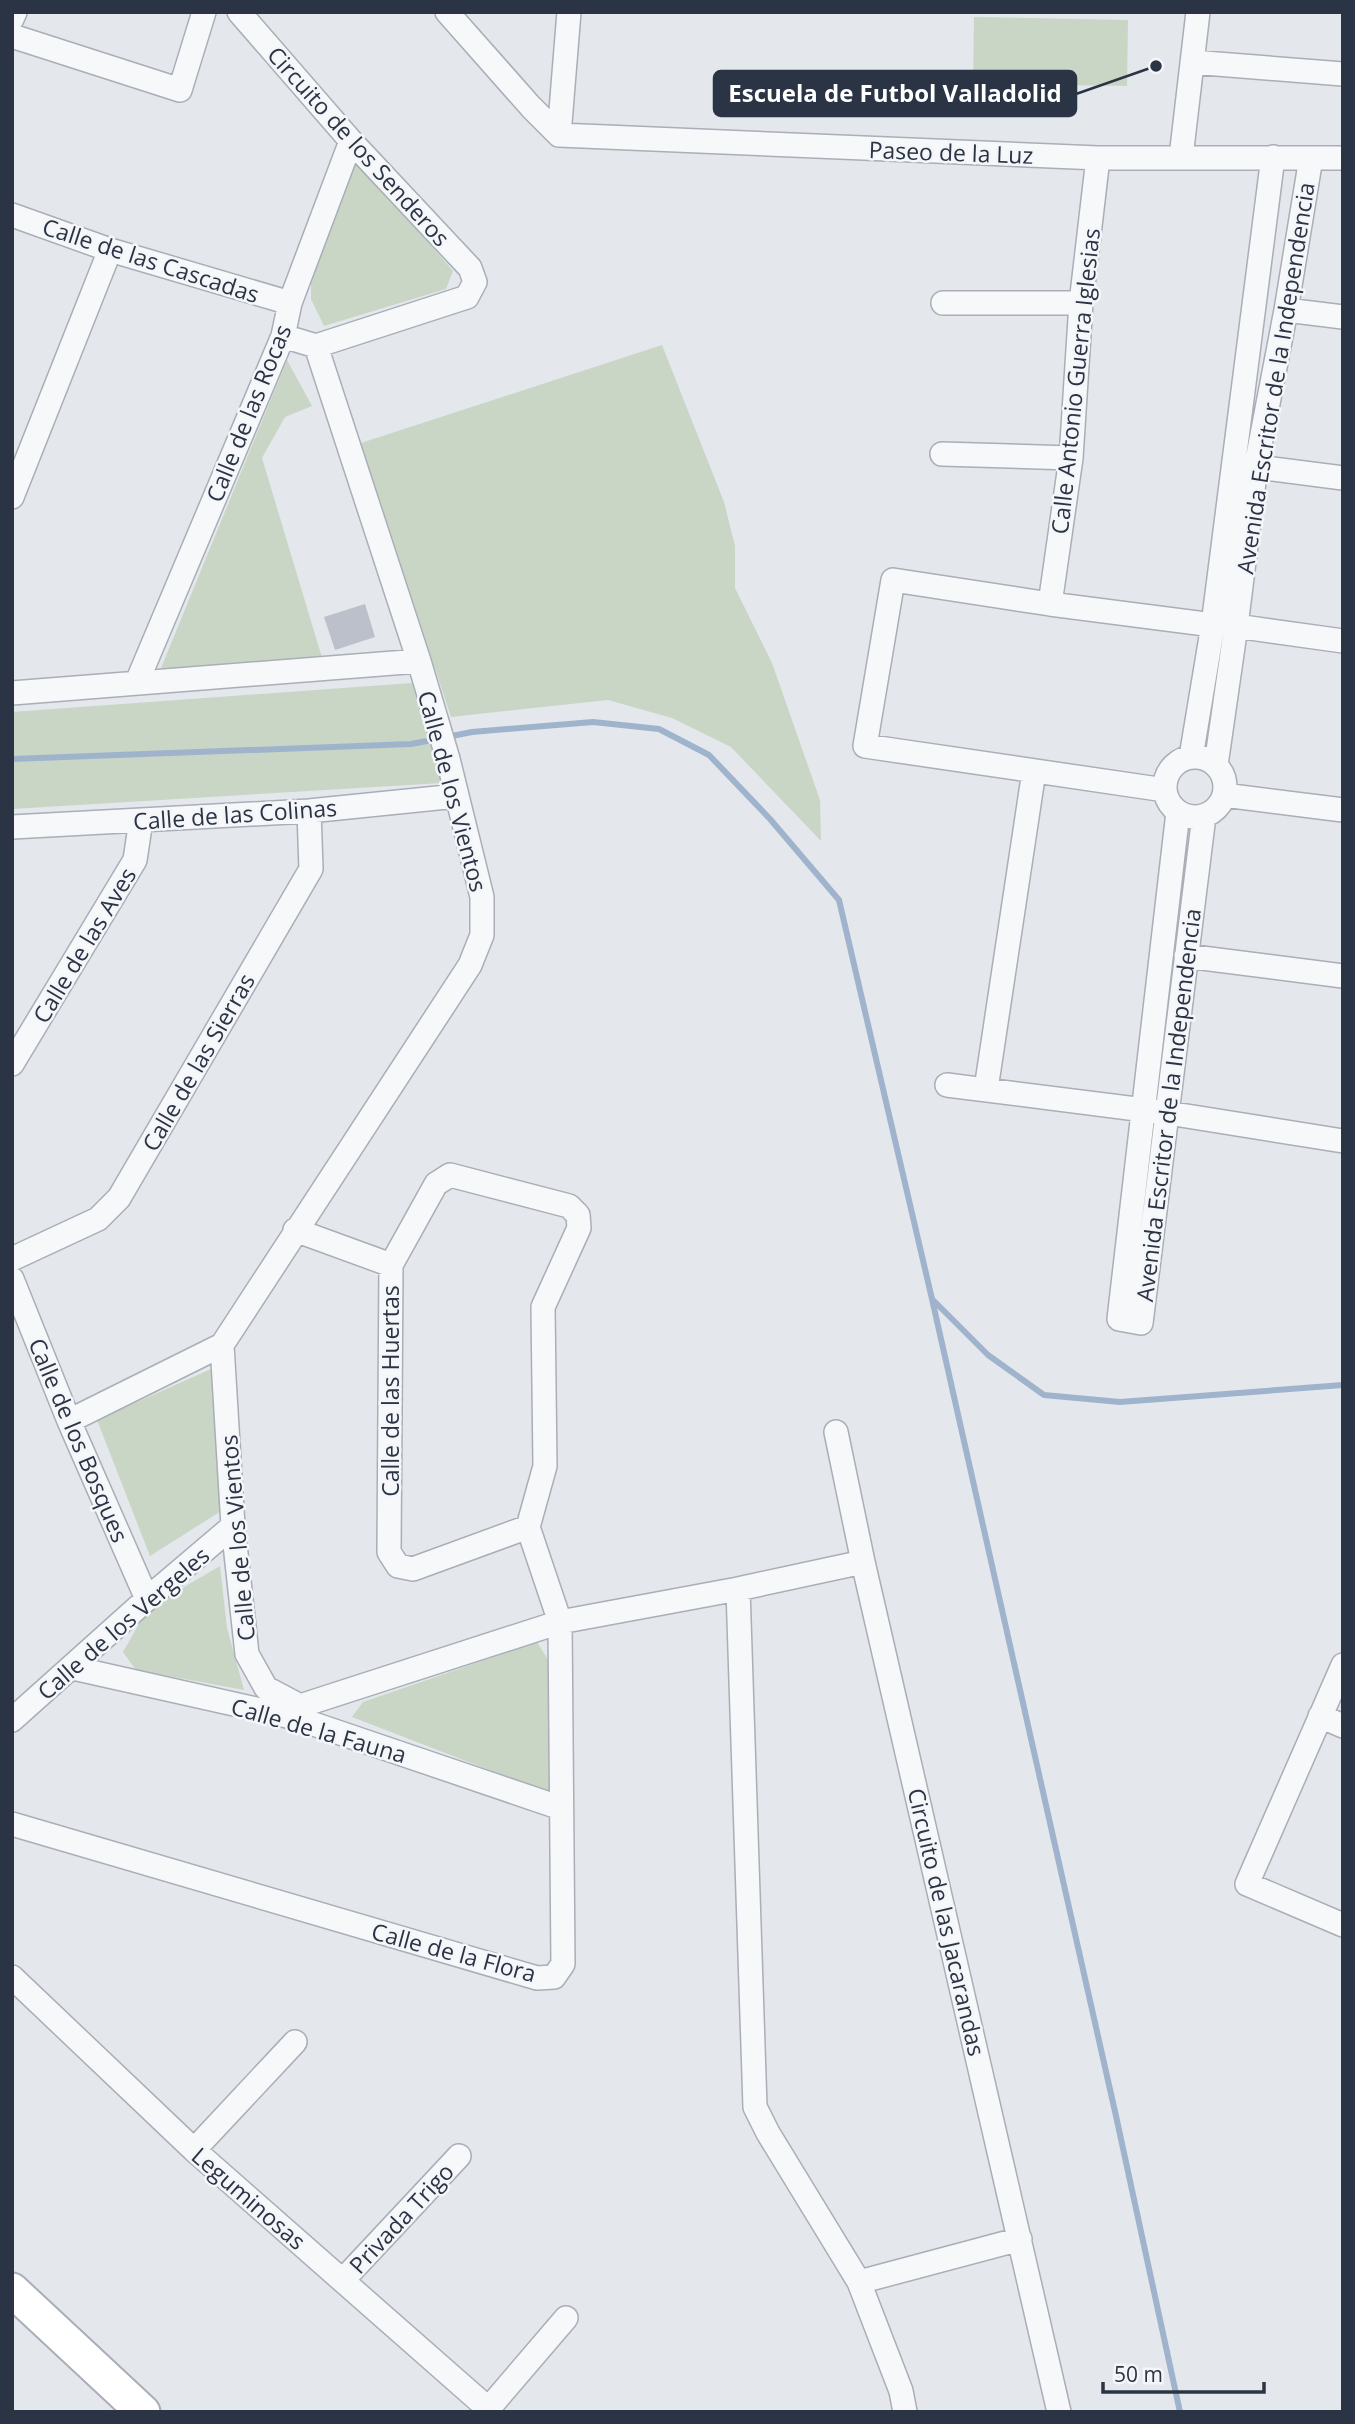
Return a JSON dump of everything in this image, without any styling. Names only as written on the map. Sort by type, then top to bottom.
[{"type":"street","points":[[12,19],[15,12]]},
{"type":"street","points":[[12,36],[180,90],[204,12]]},
{"type":"street","name":"Circuito de los Senderos","points":[[239,12],[351,141],[470,268],[475,282],[467,297],[316,346]]},
{"type":"street","points":[[447,12],[559,135]]},
{"type":"street","points":[[559,135],[569,12]]},
{"type":"street","points":[[1181,157],[1198,12]]},
{"type":"street","points":[[1192,62],[1343,74]]},
{"type":"street","name":"Paseo de la Luz","points":[[559,135],[1098,158],[1343,158]]},
{"type":"street","name":"Calle de las Rocas","points":[[137,682],[283,336],[290,303],[351,141]]},
{"type":"street","name":"Avenida Escritor de la Independencia","points":[[1216,765],[1236,626],[1245,465],[1273,157]]},
{"type":"street","name":"Calle Antonio Guerra Iglesias","points":[[1050,604],[1071,458],[1081,303],[1098,158]]},
{"type":"street","points":[[1312,158],[1317,166],[1343,169]]},
{"type":"street","name":"Avenida Escritor de la Independencia","points":[[1191,757],[1213,625],[1245,465],[1286,310],[1312,158]]},
{"type":"street","name":"Calle de las Cascadas","points":[[12,215],[110,250],[290,303]]},
{"type":"street","points":[[12,497],[110,250]]},
{"type":"street","points":[[943,303],[1081,303]]},
{"type":"street","points":[[1286,310],[1343,317]]},
{"type":"street","points":[[283,336],[316,346]]},
{"type":"street","name":"Calle de los Vientos","points":[[298,1712],[266,1688],[247,1654],[233,1526],[222,1345],[470,965],[482,935],[482,897],[448,759],[419,661],[316,346]]},
{"type":"street","points":[[942,454],[1071,458]]},
{"type":"street","points":[[1245,465],[1343,478]]},
{"type":"street","points":[[1165,790],[865,746],[893,580],[1213,625]]},
{"type":"street","points":[[1236,626],[1343,641]]},
{"type":"street","points":[[12,693],[419,661]]},
{"type":"street","points":[[1191,757],[1208,760],[1216,765],[1225,785],[1220,804],[1204,816],[1191,817],[1171,806],[1165,790],[1166,781],[1175,765],[1191,757]]},
{"type":"street","points":[[986,1089],[1034,771]]},
{"type":"street","points":[[1224,795],[1343,810]]},
{"type":"street","name":"Calle de las Colinas","points":[[12,827],[309,810],[457,796]]},
{"type":"street","name":"Calle de las Sierras","points":[[12,1259],[98,1219],[119,1198],[311,869],[309,810]]},
{"type":"street","name":"Avenida Escritor de la Independencia","points":[[1178,812],[1119,1320],[1141,1323],[1204,816]]},
{"type":"street","name":"Calle de las Aves","points":[[12,1064],[135,860],[141,820]]},
{"type":"street","points":[[1186,956],[1343,976]]},
{"type":"street","points":[[947,1086],[1168,1113],[1343,1141]]},
{"type":"street","name":"Calle de las Huertas","points":[[450,1175],[569,1206],[578,1215],[579,1228],[543,1307],[545,1466],[528,1527],[413,1569],[398,1566],[389,1552],[391,1265],[436,1184],[450,1175]]},
{"type":"street","points":[[295,1230],[391,1265]]},
{"type":"street","name":"Calle de los Bosques","points":[[12,1279],[69,1421],[147,1599]]},
{"type":"street","points":[[69,1421],[222,1345]]},
{"type":"street","name":"Circuito de las Jacarandas","points":[[836,1432],[863,1562],[1059,2412]]},
{"type":"street","name":"Calle de los Vergeles","points":[[12,1720],[233,1526]]},
{"type":"street","points":[[528,1527],[560,1622]]},
{"type":"street","points":[[298,1712],[560,1622],[738,1589],[863,1562]]},
{"type":"street","points":[[738,1589],[755,2107],[768,2133],[859,2282],[901,2391],[905,2412]]},
{"type":"street","name":"Calle de la Flora","points":[[12,1824],[537,1978],[554,1977],[563,1964],[560,1622]]},
{"type":"street","name":"Calle de la Fauna","points":[[73,1668],[298,1712],[561,1808]]},
{"type":"street","points":[[1340,1676],[1247,1884],[1343,1925]]},
{"type":"street","points":[[1320,1716],[1343,1726]]},
{"type":"street","name":"Leguminosas","points":[[12,1977],[194,2150],[491,2410]]},
{"type":"street","points":[[194,2150],[295,2042]]},
{"type":"street","name":"Privada Trigo","points":[[343,2280],[459,2156]]},
{"type":"street","points":[[859,2282],[1020,2239]]},
{"type":"street","points":[[12,2290],[143,2412]]},
{"type":"street","points":[[491,2410],[566,2318]]},
{"type":"green space","points":[[974,17],[1128,20],[1127,86],[973,84]]},
{"type":"green space","points":[[355,157],[453,271],[446,289],[324,326],[311,299],[311,282]]},
{"type":"green space","points":[[662,345],[724,502],[735,546],[735,588],[772,663],[820,800],[821,841],[731,747],[672,718],[608,700],[451,717],[361,443]]},
{"type":"green space","points":[[287,360],[312,406],[285,417],[262,458],[323,661],[159,673]]},
{"type":"green space","points":[[412,683],[442,783],[12,809],[12,712]]},
{"type":"green space","points":[[211,1369],[221,1511],[150,1556],[97,1420]]},
{"type":"green space","points":[[220,1566],[227,1628],[244,1690],[136,1670],[123,1652],[148,1608]]},
{"type":"green space","points":[[537,1642],[552,1666],[549,1793],[352,1717],[363,1702]]},
{"type":"building","points":[[365,604],[375,637],[335,650],[324,617]]},
{"type":"waterway","points":[[447,737],[472,732],[593,722],[659,729],[709,755],[770,819],[839,900],[932,1299],[1180,2412]]},
{"type":"waterway","points":[[12,759],[411,744],[437,739]]},
{"type":"waterway","points":[[933,1300],[988,1355],[1044,1395],[1120,1402],[1343,1385]]},
{"type":"place","name":"Escuela de Futbol Valladolid","points":[[1156,66]]}]
